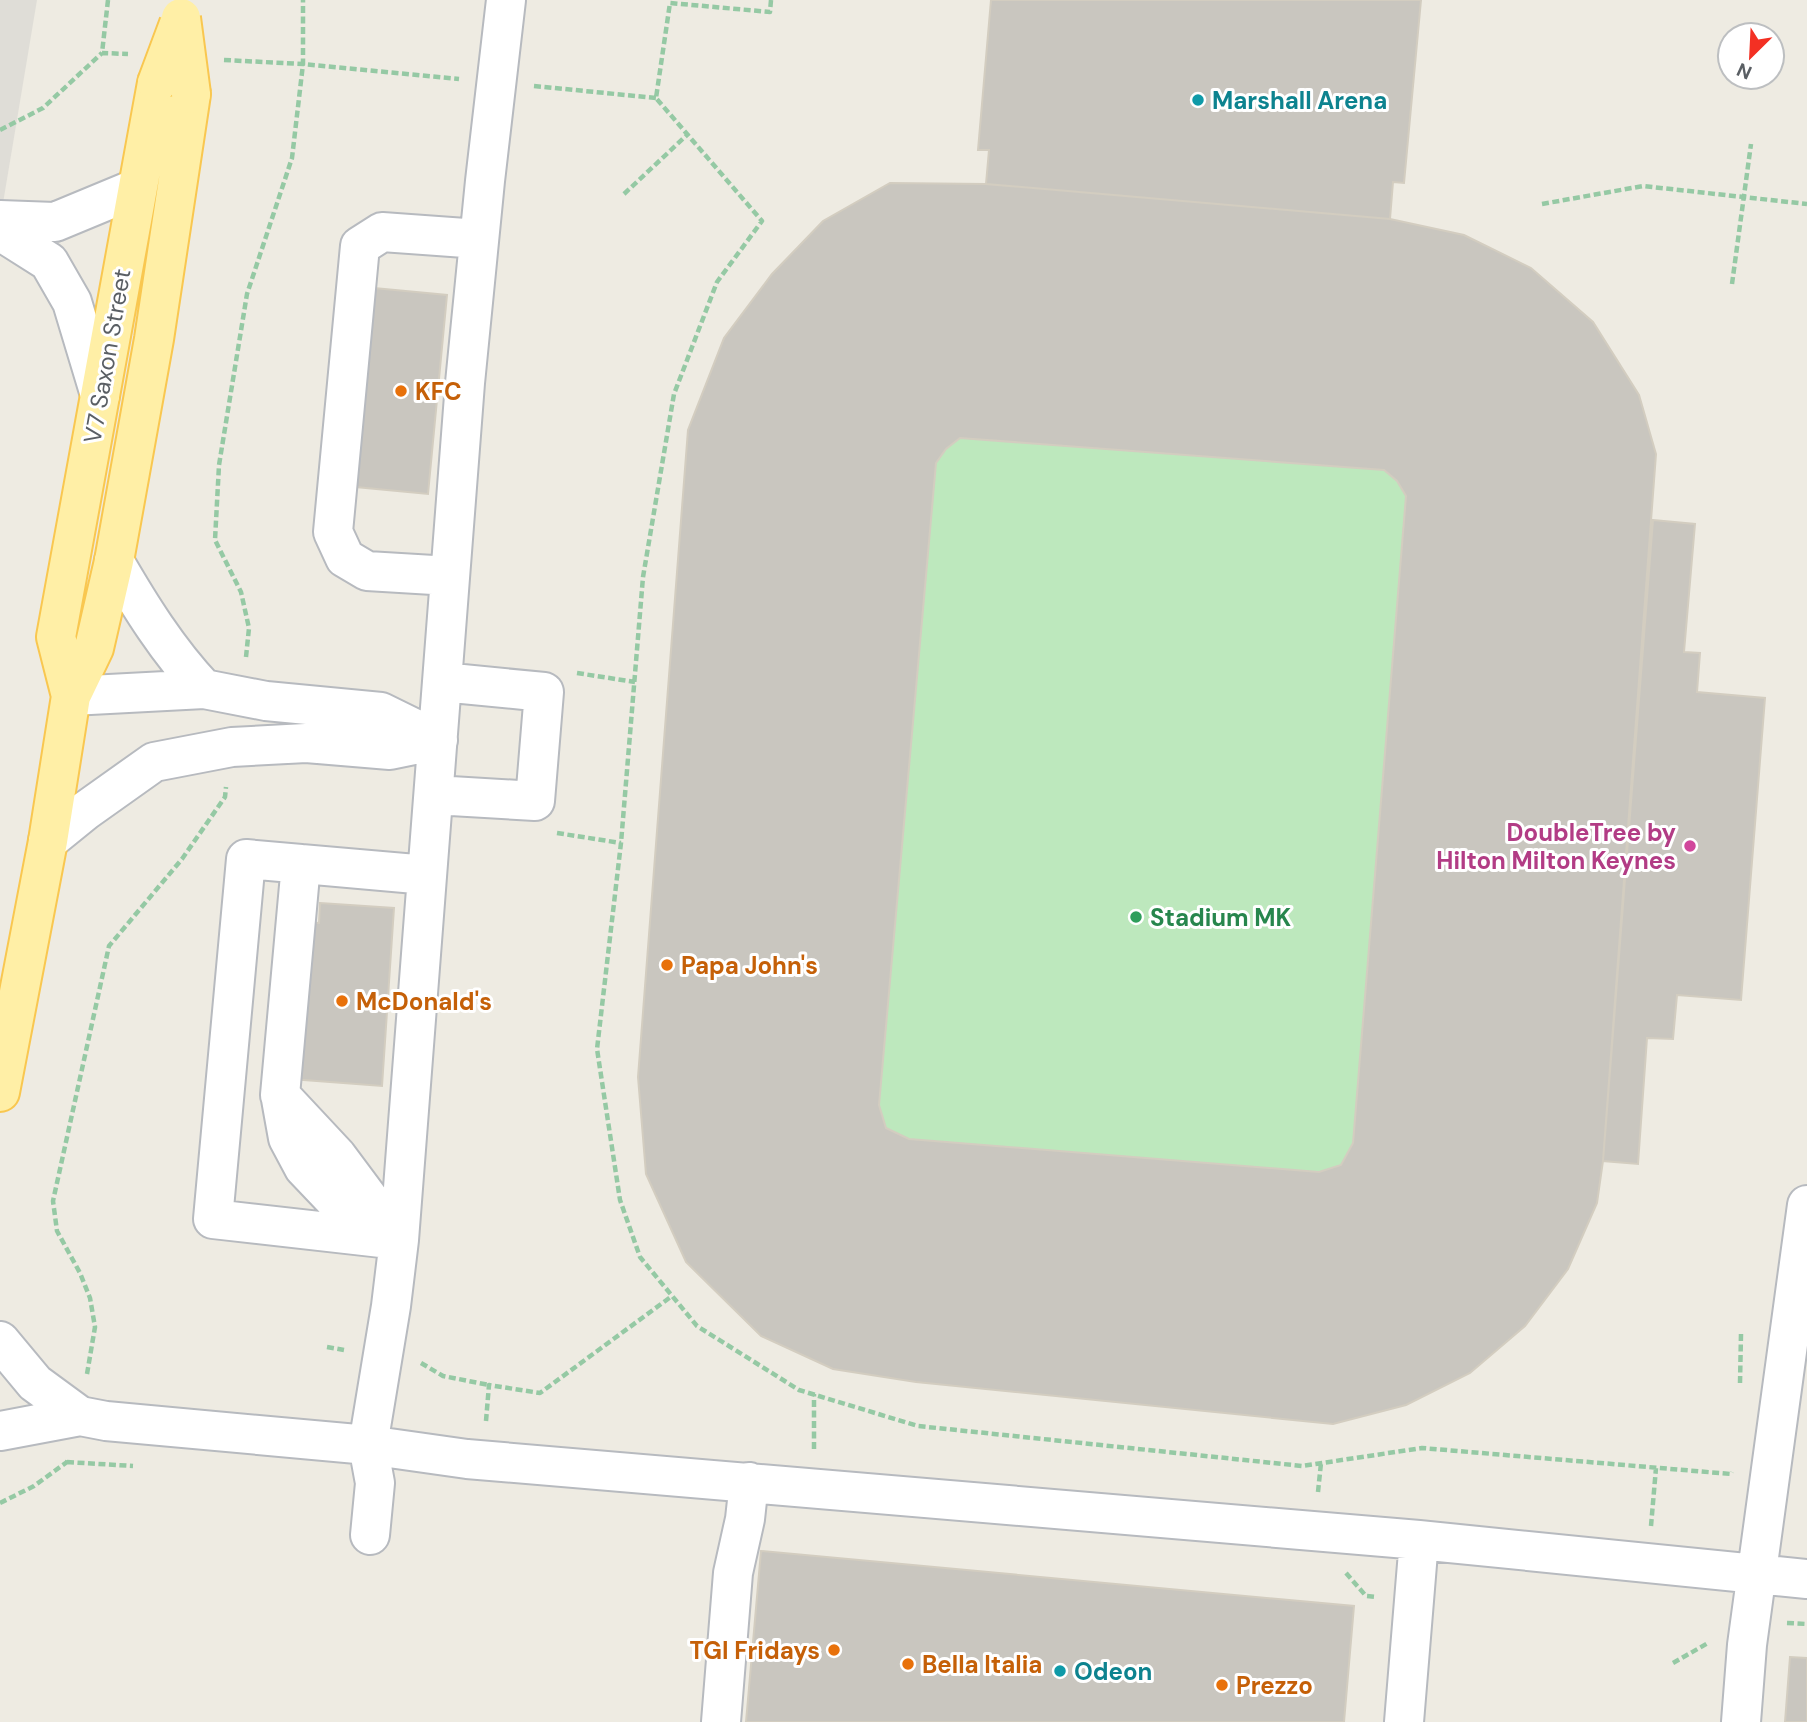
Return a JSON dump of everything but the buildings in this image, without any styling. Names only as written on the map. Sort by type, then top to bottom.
[{"type":"main road","name":"V7 Saxon Street","points":[[0,1092],[48,841],[71,696],[94,648],[114,561],[154,339],[182,9]]},
{"type":"main road","name":"V7 Saxon Street","points":[[71,696],[56,637],[137,188],[174,88]]},
{"type":"street","points":[[370,1535],[375,1483],[368,1445],[391,1307],[392,1220],[427,874],[479,239],[506,0]]},
{"type":"street","points":[[0,220],[55,222],[137,188]]},
{"type":"street","points":[[0,231],[49,262],[72,302],[100,395]]},
{"type":"street","points":[[450,576],[367,571],[345,558],[333,532],[360,246],[382,232],[479,239]]},
{"type":"street","points":[[114,561],[143,611],[204,689]]},
{"type":"street","points":[[434,794],[535,802],[544,692],[442,682]]},
{"type":"street","points":[[71,696],[204,689],[241,697],[381,712],[438,740]]},
{"type":"street","points":[[48,841],[154,762],[232,747],[306,743],[390,750],[438,740]]},
{"type":"street","points":[[392,1220],[213,1219],[246,859],[427,874]]},
{"type":"street","points":[[301,864],[280,1095],[288,1138],[304,1168],[344,1210],[392,1220]]},
{"type":"street","points":[[1741,1722],[1756,1574],[1807,1205]]},
{"type":"street","points":[[0,1341],[35,1383],[80,1416]]},
{"type":"street","points":[[0,1431],[80,1416],[106,1421],[368,1445],[483,1460],[1419,1541],[1807,1579]]},
{"type":"street","points":[[721,1722],[733,1573],[745,1519],[749,1482]]},
{"type":"street","points":[[1404,1722],[1419,1541]]},
{"type":"path","points":[[241,697],[249,628],[240,592],[215,540],[219,466],[247,294],[292,158],[303,64],[303,0]]},
{"type":"path","points":[[771,0],[770,12],[670,3],[656,97],[762,221],[717,282],[674,394],[643,577],[621,843],[597,1049],[620,1200],[640,1257],[696,1326],[799,1390],[918,1426],[1301,1466],[1422,1448],[1731,1474],[1733,1462]]},
{"type":"path","points":[[0,130],[43,108],[102,53]]},
{"type":"path","points":[[624,194],[688,134]]},
{"type":"path","points":[[1732,284],[1751,144]]},
{"type":"path","points":[[1542,204],[1643,186],[1745,195],[1807,204]]},
{"type":"path","points":[[0,1503],[34,1486],[67,1462],[80,1416],[95,1326],[90,1298],[80,1273],[57,1231],[53,1200],[109,946],[182,859],[225,797],[232,747]]},
{"type":"path","points":[[483,1460],[489,1385],[540,1393],[671,1296]]},
{"type":"path","points":[[1740,1396],[1741,1334]]},
{"type":"path","points":[[1648,1563],[1656,1468]]},
{"type":"shaded area","points":[[0,0],[37,0],[0,221]]},
{"type":"green space","name":"Stadium MK","points":[[890,183],[986,184],[1390,219],[1464,235],[1531,268],[1593,322],[1639,395],[1656,454],[1603,1161],[1568,1269],[1525,1326],[1470,1373],[1406,1405],[1333,1424],[916,1382],[833,1369],[761,1336],[686,1262],[647,1174],[688,430],[724,338],[772,274],[823,221]]},
{"type":"place","name":"Marshall Arena","points":[[1198,100]]},
{"type":"place","name":"KFC","points":[[401,391]]},
{"type":"place","name":"DoubleTree by Hilton Milton Keynes","points":[[1690,846]]},
{"type":"place","name":"Stadium MK","points":[[1136,917]]},
{"type":"place","name":"Papa John's","points":[[667,965]]},
{"type":"place","name":"McDonald's","points":[[342,1001]]},
{"type":"place","name":"TGI Fridays","points":[[834,1650]]},
{"type":"place","name":"Bella Italia","points":[[908,1664]]},
{"type":"place","name":"Odeon","points":[[1060,1671]]},
{"type":"place","name":"Prezzo","points":[[1222,1685]]}]
